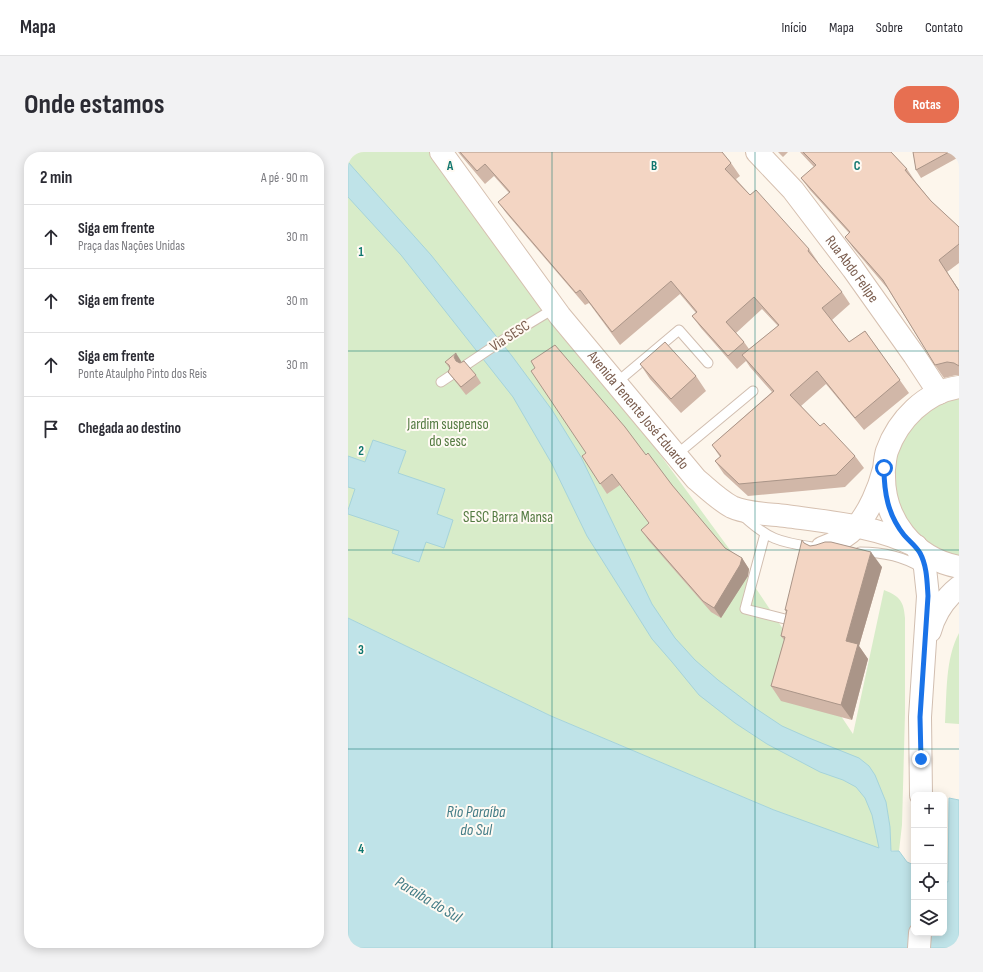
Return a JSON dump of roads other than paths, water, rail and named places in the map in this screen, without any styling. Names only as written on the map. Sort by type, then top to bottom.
[{"type":"main road","name":"Avenida Tenente José Eduardo","points":[[440,152],[578,338],[696,479],[716,496],[733,507],[751,512],[818,520],[856,527],[894,536],[916,546]]},
{"type":"main road","name":"Rua Abdo Felipe","points":[[757,152],[793,190],[853,269],[914,355],[938,393]]},
{"type":"main road","points":[[818,550],[842,539],[856,527],[871,502],[884,468],[887,452],[893,437],[901,423],[911,411],[938,393],[959,387]]},
{"type":"main road","points":[[884,468],[885,493],[892,516],[905,536],[932,558],[959,567]]},
{"type":"main road","points":[[916,546],[923,560],[928,596],[920,717],[921,792]]},
{"type":"main road","points":[[924,655],[933,620],[939,608],[950,594],[959,587]]},
{"type":"main road","points":[[919,948],[920,936]]},
{"type":"lane","name":"Via SESC","points":[[466,365],[512,334],[555,308]]},
{"type":"lane","points":[[616,383],[680,330],[708,363]]},
{"type":"lane","points":[[441,382],[450,376]]},
{"type":"lane","points":[[676,455],[753,391]]},
{"type":"lane","points":[[733,507],[765,534],[775,539],[818,550]]},
{"type":"lane","points":[[765,534],[745,609],[789,620],[793,606]]},
{"type":"lane","points":[[853,551],[891,554],[914,563],[925,572]]},
{"type":"water","name":"Rio Paraíba do Sul","points":[[348,162],[431,255],[512,356],[552,410],[581,457],[652,604],[675,638],[695,660],[718,680],[782,726],[859,758],[869,766],[875,775],[886,802],[890,827],[891,851],[899,851],[907,862],[911,864],[911,936],[947,936],[949,798],[959,800],[959,948],[348,948],[348,618],[551,716],[774,810],[879,848],[872,815],[865,798],[856,787],[843,780],[820,772],[767,744],[735,723],[699,695],[652,639],[587,536],[552,464],[513,397],[401,255],[348,197]]},
{"type":"water","points":[[373,440],[406,451],[398,473],[445,489],[437,514],[453,520],[444,548],[426,542],[419,562],[392,553],[399,531],[348,514],[355,489],[348,487],[348,456],[365,462]]},
{"type":"park label","name":"Jardim suspenso do sesc","points":[[448,432]]},
{"type":"park label","name":"SESC Barra Mansa","points":[[508,517]]},
{"type":"water label","name":"Paraiba do Sul","points":[[428,900]]}]
